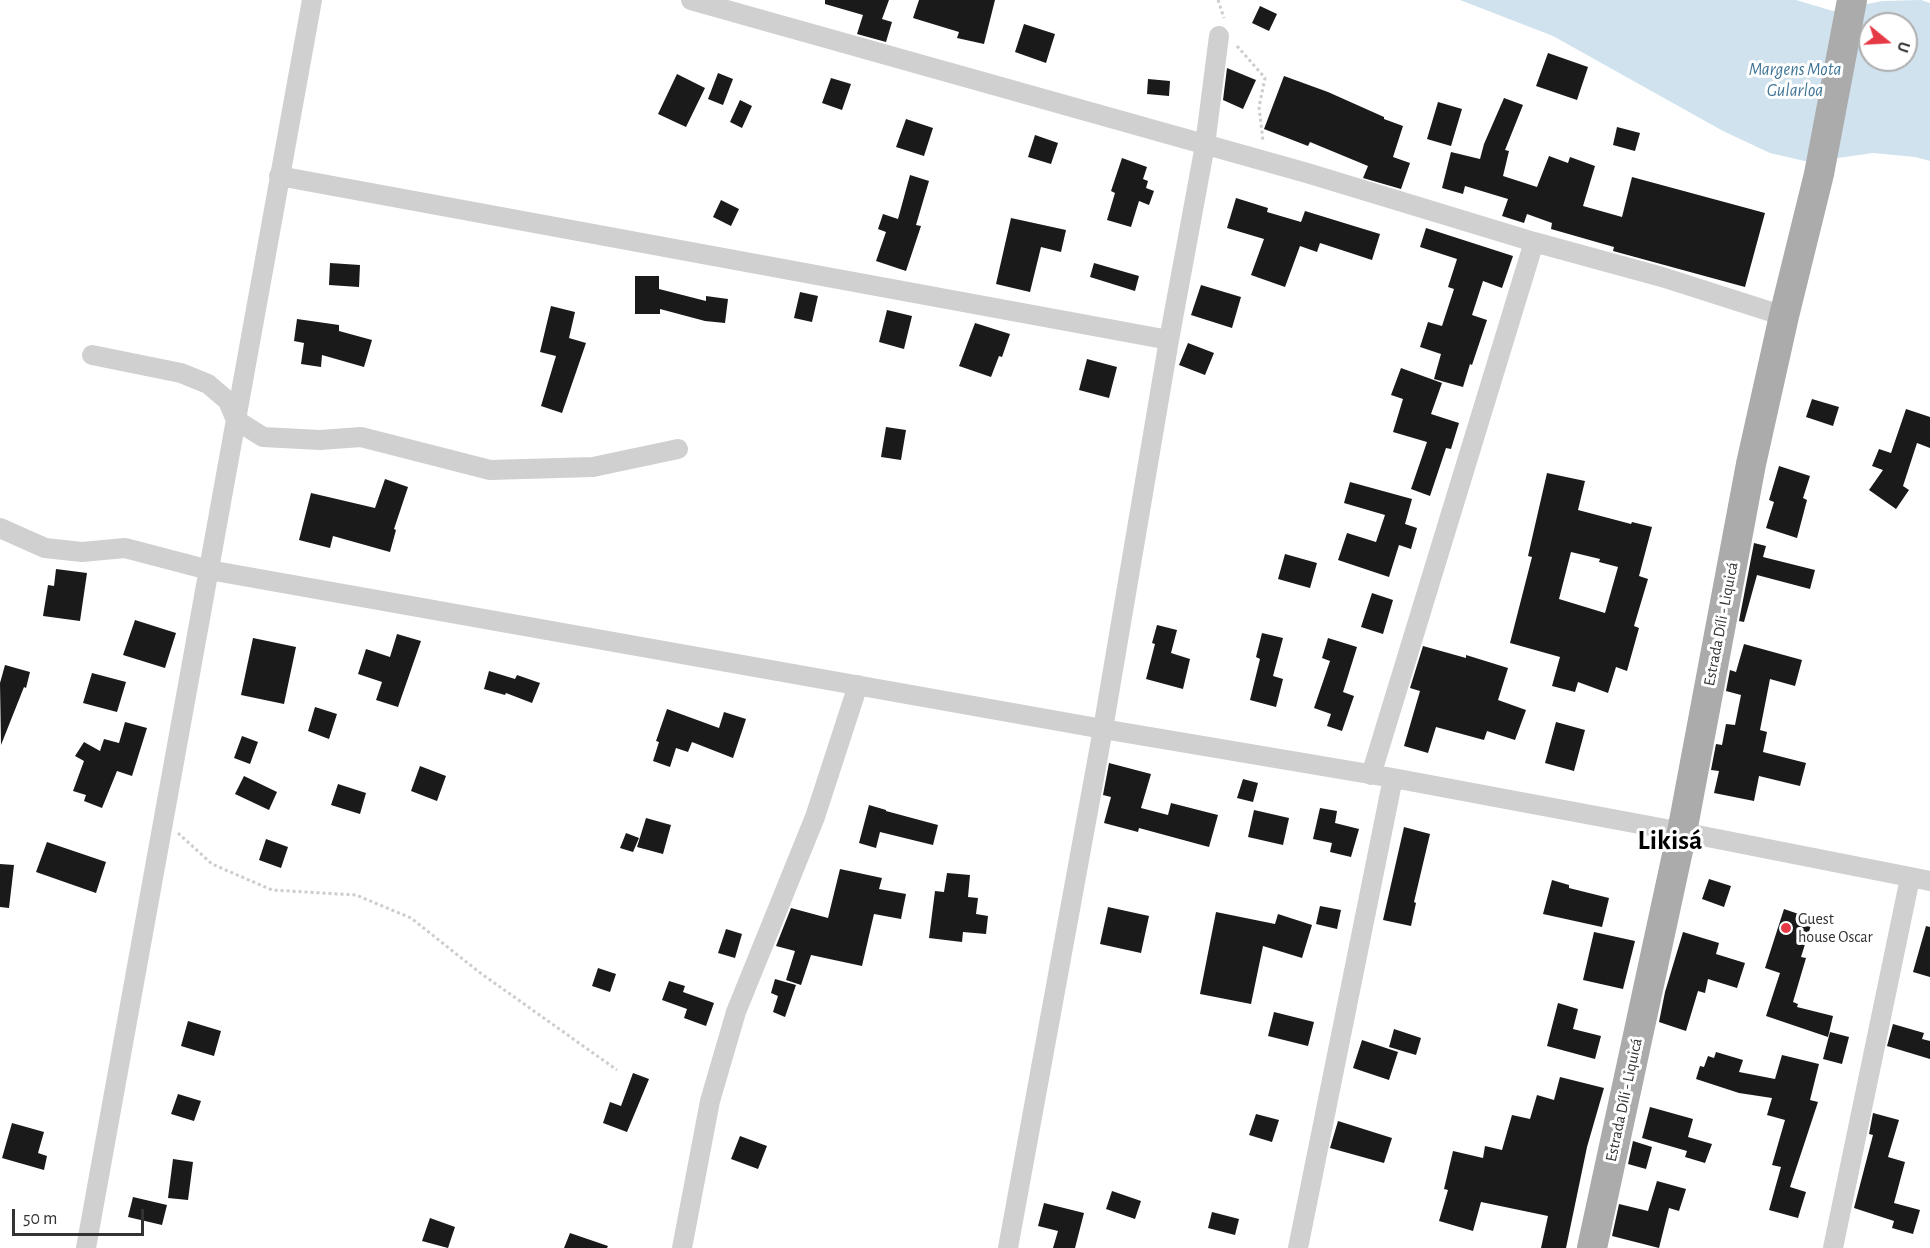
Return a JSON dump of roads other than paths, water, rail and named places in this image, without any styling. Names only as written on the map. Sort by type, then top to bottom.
[{"type":"main road","name":"Estrada Díli - Liquicá","points":[[1592,1248],[1682,832],[1751,464],[1819,174],[1852,0]]},
{"type":"street","points":[[86,1248],[312,0]]},
{"type":"street","points":[[691,0],[1307,173],[1534,242],[1662,277],[1784,316]]},
{"type":"street","points":[[1008,1248],[1103,729],[1169,340],[1226,34]]},
{"type":"street","points":[[279,176],[1169,340]]},
{"type":"street","points":[[1371,775],[1534,242]]},
{"type":"street","points":[[92,355],[181,373],[208,384],[228,401],[236,420],[263,437],[320,440],[361,437],[490,470],[593,467],[678,449]]},
{"type":"street","points":[[0,528],[45,548],[82,552],[125,548],[209,570],[1103,729],[1393,778],[1930,881]]},
{"type":"street","points":[[682,1248],[710,1101],[736,1012],[815,818],[858,685]]},
{"type":"street","points":[[1298,1248],[1393,778]]},
{"type":"street","points":[[1833,1248],[1910,878]]},
{"type":"water","name":"Margens Mota Gularloa","points":[[1460,0],[1796,0],[1833,11],[1882,1],[1921,0],[1930,3],[1930,161],[1915,157],[1873,153],[1809,162],[1770,153],[1723,131],[1553,36]]},
{"type":"place","name":"Guest house Oscar","points":[[1786,928]]},
{"type":"district","name":"Likisá","points":[[1670,841]]}]
